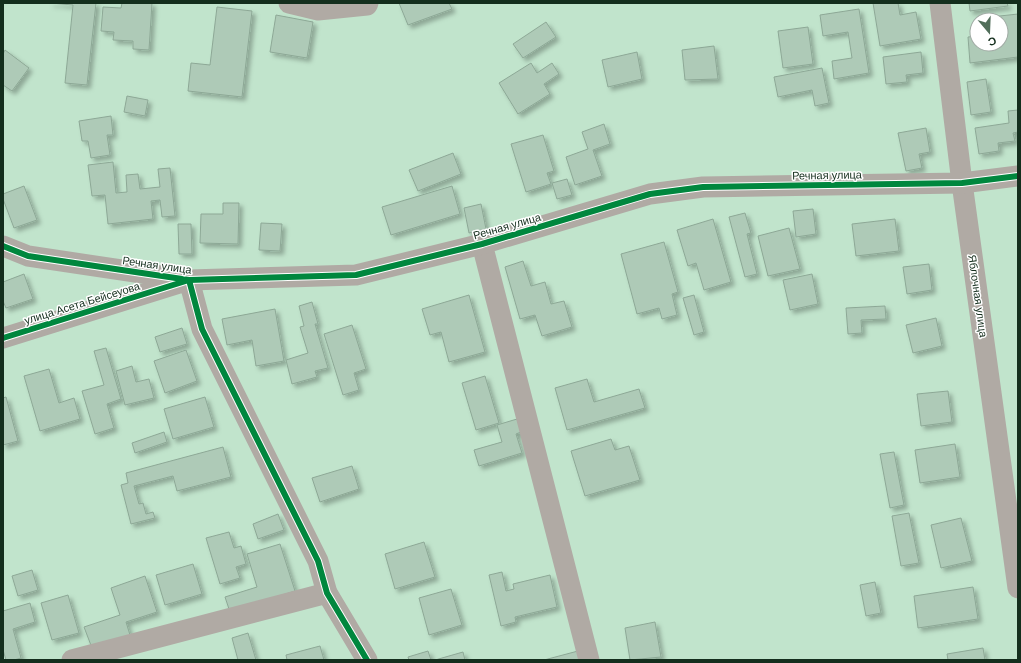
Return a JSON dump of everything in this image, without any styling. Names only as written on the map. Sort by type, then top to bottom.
[{"type":"street","points":[[289,3],[318,10],[367,5],[368,3]]},
{"type":"street","name":"Яблочная улица","points":[[940,3],[962,183],[1018,588]]},
{"type":"street","name":"Речная улица","points":[[3,246],[28,256],[189,280],[356,275],[482,244],[650,194],[703,187],[962,183],[1018,176]]},
{"type":"street","points":[[482,244],[589,660]]},
{"type":"street","points":[[189,280],[202,328],[318,561],[327,593],[367,660]]},
{"type":"street","name":"улица Асета Бейсеуова","points":[[3,338],[189,280]]},
{"type":"street","points":[[72,660],[99,656],[327,593]]},
{"type":"building","points":[[50,3],[96,3],[87,85],[65,83],[73,5]]},
{"type":"building","points":[[122,3],[152,3],[149,50],[133,49],[133,41],[113,40],[114,32],[101,31],[103,7],[121,8]]},
{"type":"building","points":[[399,3],[449,3],[452,9],[408,25]]},
{"type":"building","points":[[873,3],[898,3],[900,15],[916,12],[921,39],[880,46]]},
{"type":"building","points":[[969,3],[1007,3],[1008,6],[970,11]]},
{"type":"building","points":[[217,7],[252,11],[242,97],[188,91],[191,63],[210,65]]},
{"type":"building","points":[[859,9],[869,73],[834,79],[832,61],[852,58],[848,32],[823,36],[820,15]]},
{"type":"building","points":[[1018,14],[1018,57],[970,63],[969,52],[1009,52],[1009,15]]},
{"type":"building","points":[[276,15],[313,22],[307,58],[270,52]]},
{"type":"building","points":[[546,22],[556,37],[523,58],[513,44]]},
{"type":"building","points":[[808,27],[813,64],[783,68],[778,31]]},
{"type":"building","points":[[714,46],[718,79],[685,80],[682,50]]},
{"type":"building","points":[[5,50],[29,68],[12,91],[3,85],[3,54]]},
{"type":"building","points":[[637,52],[642,79],[608,87],[602,60]]},
{"type":"building","points":[[921,52],[923,73],[906,75],[907,82],[886,84],[883,57]]},
{"type":"building","points":[[531,63],[537,73],[552,63],[559,74],[544,84],[550,94],[518,114],[499,83]]},
{"type":"building","points":[[822,68],[829,103],[815,106],[812,90],[778,97],[774,77]]},
{"type":"building","points":[[986,79],[991,112],[971,115],[967,82]]},
{"type":"building","points":[[127,96],[148,100],[145,116],[124,112]]},
{"type":"building","points":[[1018,110],[1018,132],[1013,133],[1015,141],[998,143],[999,151],[979,154],[975,128],[1009,123],[1008,111]]},
{"type":"building","points":[[111,116],[113,135],[107,135],[110,155],[91,158],[88,141],[82,141],[79,121]]},
{"type":"building","points":[[604,124],[610,144],[593,150],[602,176],[575,185],[566,157],[588,149],[582,132]]},
{"type":"building","points":[[926,128],[930,152],[919,154],[922,168],[906,171],[898,133]]},
{"type":"building","points":[[543,135],[554,171],[547,173],[551,184],[526,192],[511,144]]},
{"type":"building","points":[[453,153],[461,174],[418,191],[409,170]]},
{"type":"building","points":[[113,162],[116,193],[127,192],[126,175],[138,174],[140,189],[160,187],[158,169],[170,168],[175,216],[162,217],[160,200],[151,201],[153,219],[108,224],[105,195],[92,196],[88,165]]},
{"type":"building","points":[[567,179],[572,195],[557,199],[552,183]]},
{"type":"building","points":[[24,186],[37,220],[14,228],[3,199],[3,194]]},
{"type":"building","points":[[452,186],[460,214],[391,235],[382,207]]},
{"type":"building","points":[[223,203],[239,203],[238,244],[200,243],[201,214],[223,214]]},
{"type":"building","points":[[481,204],[486,229],[469,233],[464,208]]},
{"type":"building","points":[[813,209],[816,234],[796,237],[793,211]]},
{"type":"building","points":[[745,213],[751,233],[747,234],[757,274],[745,277],[729,217]]},
{"type":"building","points":[[713,219],[731,282],[704,290],[696,263],[688,266],[677,230]]},
{"type":"building","points":[[895,219],[899,251],[856,256],[852,224]]},
{"type":"building","points":[[261,223],[282,224],[280,251],[259,250]]},
{"type":"building","points":[[178,224],[191,224],[192,254],[179,254]]},
{"type":"building","points":[[789,228],[800,269],[768,276],[758,236]]},
{"type":"building","points":[[664,242],[678,292],[672,294],[677,315],[662,319],[659,308],[637,314],[621,254]]},
{"type":"building","points":[[523,261],[531,286],[545,282],[551,304],[564,301],[572,327],[542,336],[535,315],[520,319],[505,267]]},
{"type":"building","points":[[929,264],[932,290],[907,294],[903,267]]},
{"type":"building","points":[[24,274],[33,299],[6,308],[3,301],[3,282]]},
{"type":"building","points":[[812,274],[818,304],[790,310],[783,280]]},
{"type":"building","points":[[469,295],[485,352],[449,362],[441,332],[430,335],[422,309]]},
{"type":"building","points":[[694,295],[704,332],[694,335],[683,298]]},
{"type":"building","points":[[312,302],[318,324],[315,324],[328,368],[315,371],[317,377],[292,384],[286,360],[308,353],[300,327],[304,326],[299,306]]},
{"type":"building","points":[[885,306],[886,319],[861,320],[862,333],[848,334],[846,308]]},
{"type":"building","points":[[275,309],[284,361],[256,366],[252,340],[227,345],[222,319]]},
{"type":"building","points":[[936,318],[942,346],[913,353],[906,325]]},
{"type":"building","points":[[352,325],[366,369],[354,373],[359,390],[343,395],[324,334]]},
{"type":"building","points":[[182,328],[187,344],[160,352],[155,337]]},
{"type":"building","points":[[106,348],[121,399],[107,404],[114,428],[95,434],[82,391],[104,385],[94,351]]},
{"type":"building","points":[[186,350],[197,381],[165,393],[154,361]]},
{"type":"building","points":[[132,366],[136,382],[149,379],[154,398],[125,405],[116,371]]},
{"type":"building","points":[[49,369],[59,403],[74,398],[80,419],[40,431],[24,376]]},
{"type":"building","points":[[485,376],[499,423],[476,430],[462,383]]},
{"type":"building","points":[[587,379],[594,402],[639,389],[645,408],[567,430],[555,388]]},
{"type":"building","points":[[948,391],[952,422],[921,426],[917,394]]},
{"type":"building","points":[[6,397],[18,441],[3,445],[3,398]]},
{"type":"building","points":[[205,397],[214,427],[173,439],[164,409]]},
{"type":"building","points":[[517,419],[521,432],[516,434],[522,453],[479,466],[474,450],[502,442],[497,425]]},
{"type":"building","points":[[164,432],[167,442],[135,453],[132,443]]},
{"type":"building","points":[[611,439],[615,450],[629,446],[640,480],[585,496],[571,451]]},
{"type":"building","points":[[955,444],[960,477],[920,483],[915,450]]},
{"type":"building","points":[[223,447],[231,477],[177,491],[173,476],[134,486],[139,504],[143,503],[146,514],[153,512],[155,518],[131,524],[121,485],[128,483],[126,473]]},
{"type":"building","points":[[894,452],[904,505],[890,508],[880,454]]},
{"type":"building","points":[[352,466],[359,489],[320,502],[312,478]]},
{"type":"building","points":[[909,513],[919,563],[901,566],[892,516]]},
{"type":"building","points":[[278,514],[284,530],[258,539],[253,524]]},
{"type":"building","points":[[961,518],[972,561],[941,568],[931,525]]},
{"type":"building","points":[[229,532],[234,548],[241,546],[246,564],[236,567],[240,578],[220,584],[206,538]]},
{"type":"building","points":[[424,542],[435,577],[395,589],[385,554]]},
{"type":"building","points":[[280,544],[295,591],[230,612],[225,597],[257,587],[247,554]]},
{"type":"building","points":[[193,564],[202,594],[165,605],[156,575]]},
{"type":"building","points":[[32,570],[38,590],[18,596],[12,576]]},
{"type":"building","points":[[502,572],[506,591],[514,589],[513,584],[550,575],[557,607],[515,617],[516,622],[501,626],[489,575]]},
{"type":"building","points":[[145,576],[157,612],[126,622],[130,635],[92,648],[84,627],[120,615],[111,588]]},
{"type":"building","points":[[875,582],[881,613],[866,616],[860,585]]},
{"type":"building","points":[[973,587],[978,619],[918,628],[914,596]]},
{"type":"building","points":[[451,589],[462,625],[429,635],[419,598]]},
{"type":"building","points":[[68,595],[79,633],[52,640],[41,603]]},
{"type":"building","points":[[30,603],[35,622],[13,629],[21,658],[6,660],[3,650],[3,611]]},
{"type":"building","points":[[655,622],[661,657],[630,660],[625,628]]},
{"type":"building","points":[[248,633],[256,660],[238,660],[232,638]]},
{"type":"building","points":[[320,646],[324,660],[287,660],[286,655]]},
{"type":"building","points":[[983,648],[985,660],[948,660],[947,654]]},
{"type":"building","points":[[428,651],[431,660],[409,660],[408,657]]},
{"type":"building","points":[[578,651],[580,660],[544,660]]},
{"type":"building","points":[[463,652],[465,660],[435,660]]},
{"type":"cycle path","points":[[3,246],[28,256],[189,280],[356,275],[482,244],[650,194],[703,187],[962,183],[1018,176]]},
{"type":"cycle path","points":[[3,338],[189,280],[202,329],[318,561],[327,593],[367,660]]}]
